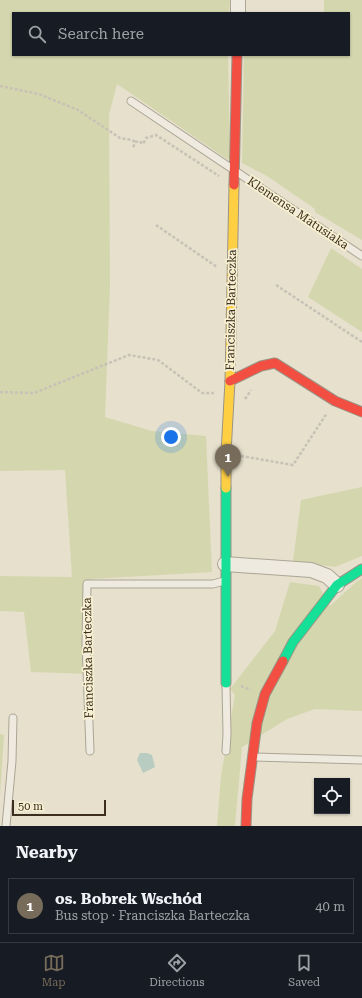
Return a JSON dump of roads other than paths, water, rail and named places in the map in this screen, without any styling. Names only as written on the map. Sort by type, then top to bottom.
[{"type":"street","points":[[238,0],[238,12]]},
{"type":"street","name":"Franciszka Barteczka","points":[[226,683],[226,453],[230,381],[237,56]]},
{"type":"street","points":[[230,381],[261,366],[275,363],[335,401],[362,412]]},
{"type":"street","points":[[225,564],[311,570],[327,576],[337,585]]},
{"type":"street","points":[[246,826],[252,757],[257,723],[265,694],[293,642],[337,585],[362,569]]},
{"type":"lane","name":"Klemensa Matusiaka","points":[[131,101],[362,256]]},
{"type":"lane","name":"Franciszka Barteczka","points":[[90,751],[86,643],[87,584],[213,584],[225,581]]},
{"type":"lane","points":[[226,683],[226,751]]},
{"type":"lane","points":[[6,826],[12,761],[13,718]]},
{"type":"lane","points":[[252,757],[362,760]]},
{"type":"place","name":"os. Bobrek Wschód","points":[[228,477]]}]
